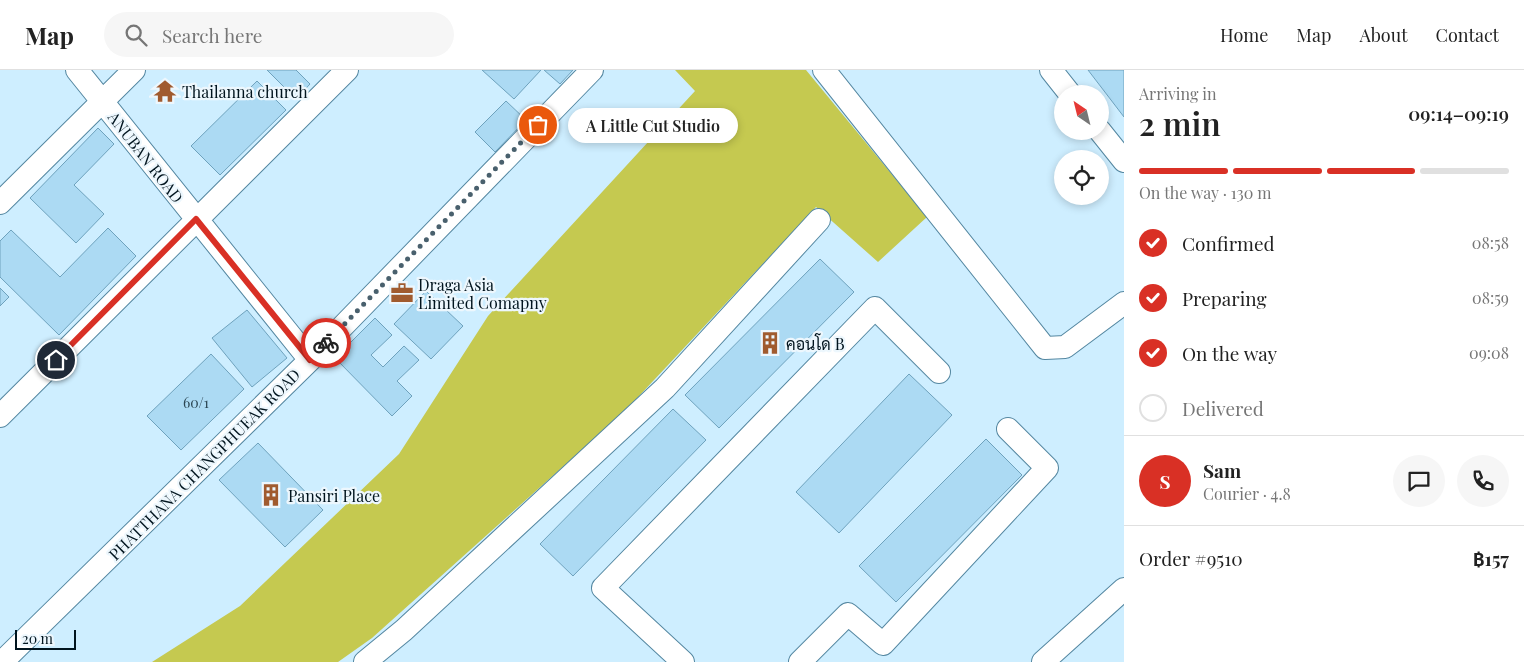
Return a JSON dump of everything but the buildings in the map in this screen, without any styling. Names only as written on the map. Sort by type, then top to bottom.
[{"type":"street","name":"ANUBAN ROAD","points":[[77,70],[310,360]]},
{"type":"street","points":[[0,203],[134,70]]},
{"type":"street","points":[[0,416],[347,70]]},
{"type":"street","name":"PHATTHANA CHANGPHUEAK ROAD","points":[[2,662],[310,360],[592,70]]},
{"type":"street","points":[[824,70],[1045,348],[1065,347],[1124,303]]},
{"type":"street","points":[[1051,70],[1063,85]]},
{"type":"street","points":[[1107,140],[1124,161]]},
{"type":"street","points":[[366,662],[404,630],[665,388],[819,220]]},
{"type":"street","points":[[672,659],[603,588],[875,308],[939,372]]},
{"type":"street","points":[[800,662],[848,614],[883,644],[1047,468],[1008,428]]},
{"type":"street","points":[[1043,662],[1124,589]]},
{"type":"shaded area","points":[[675,70],[806,70],[927,217],[878,262],[816,207],[625,411],[372,638],[338,662],[152,662],[240,606],[399,454],[488,316],[695,91]]},
{"type":"way so far","points":[[326,343],[538,125]]},
{"type":"place","name":"Thailanna church","points":[[165,91]]},
{"type":"place","name":"A Little Cut Studio","points":[[538,125]]},
{"type":"place","name":"Draga Asia Limited Comapny","points":[[402,293]]},
{"type":"place","name":"คอนโด B","points":[[770,343]]},
{"type":"place","name":"Pansiri Place","points":[[271,495]]},
{"type":"route","points":[[56,360],[196,219],[310,360],[326,343]]}]
